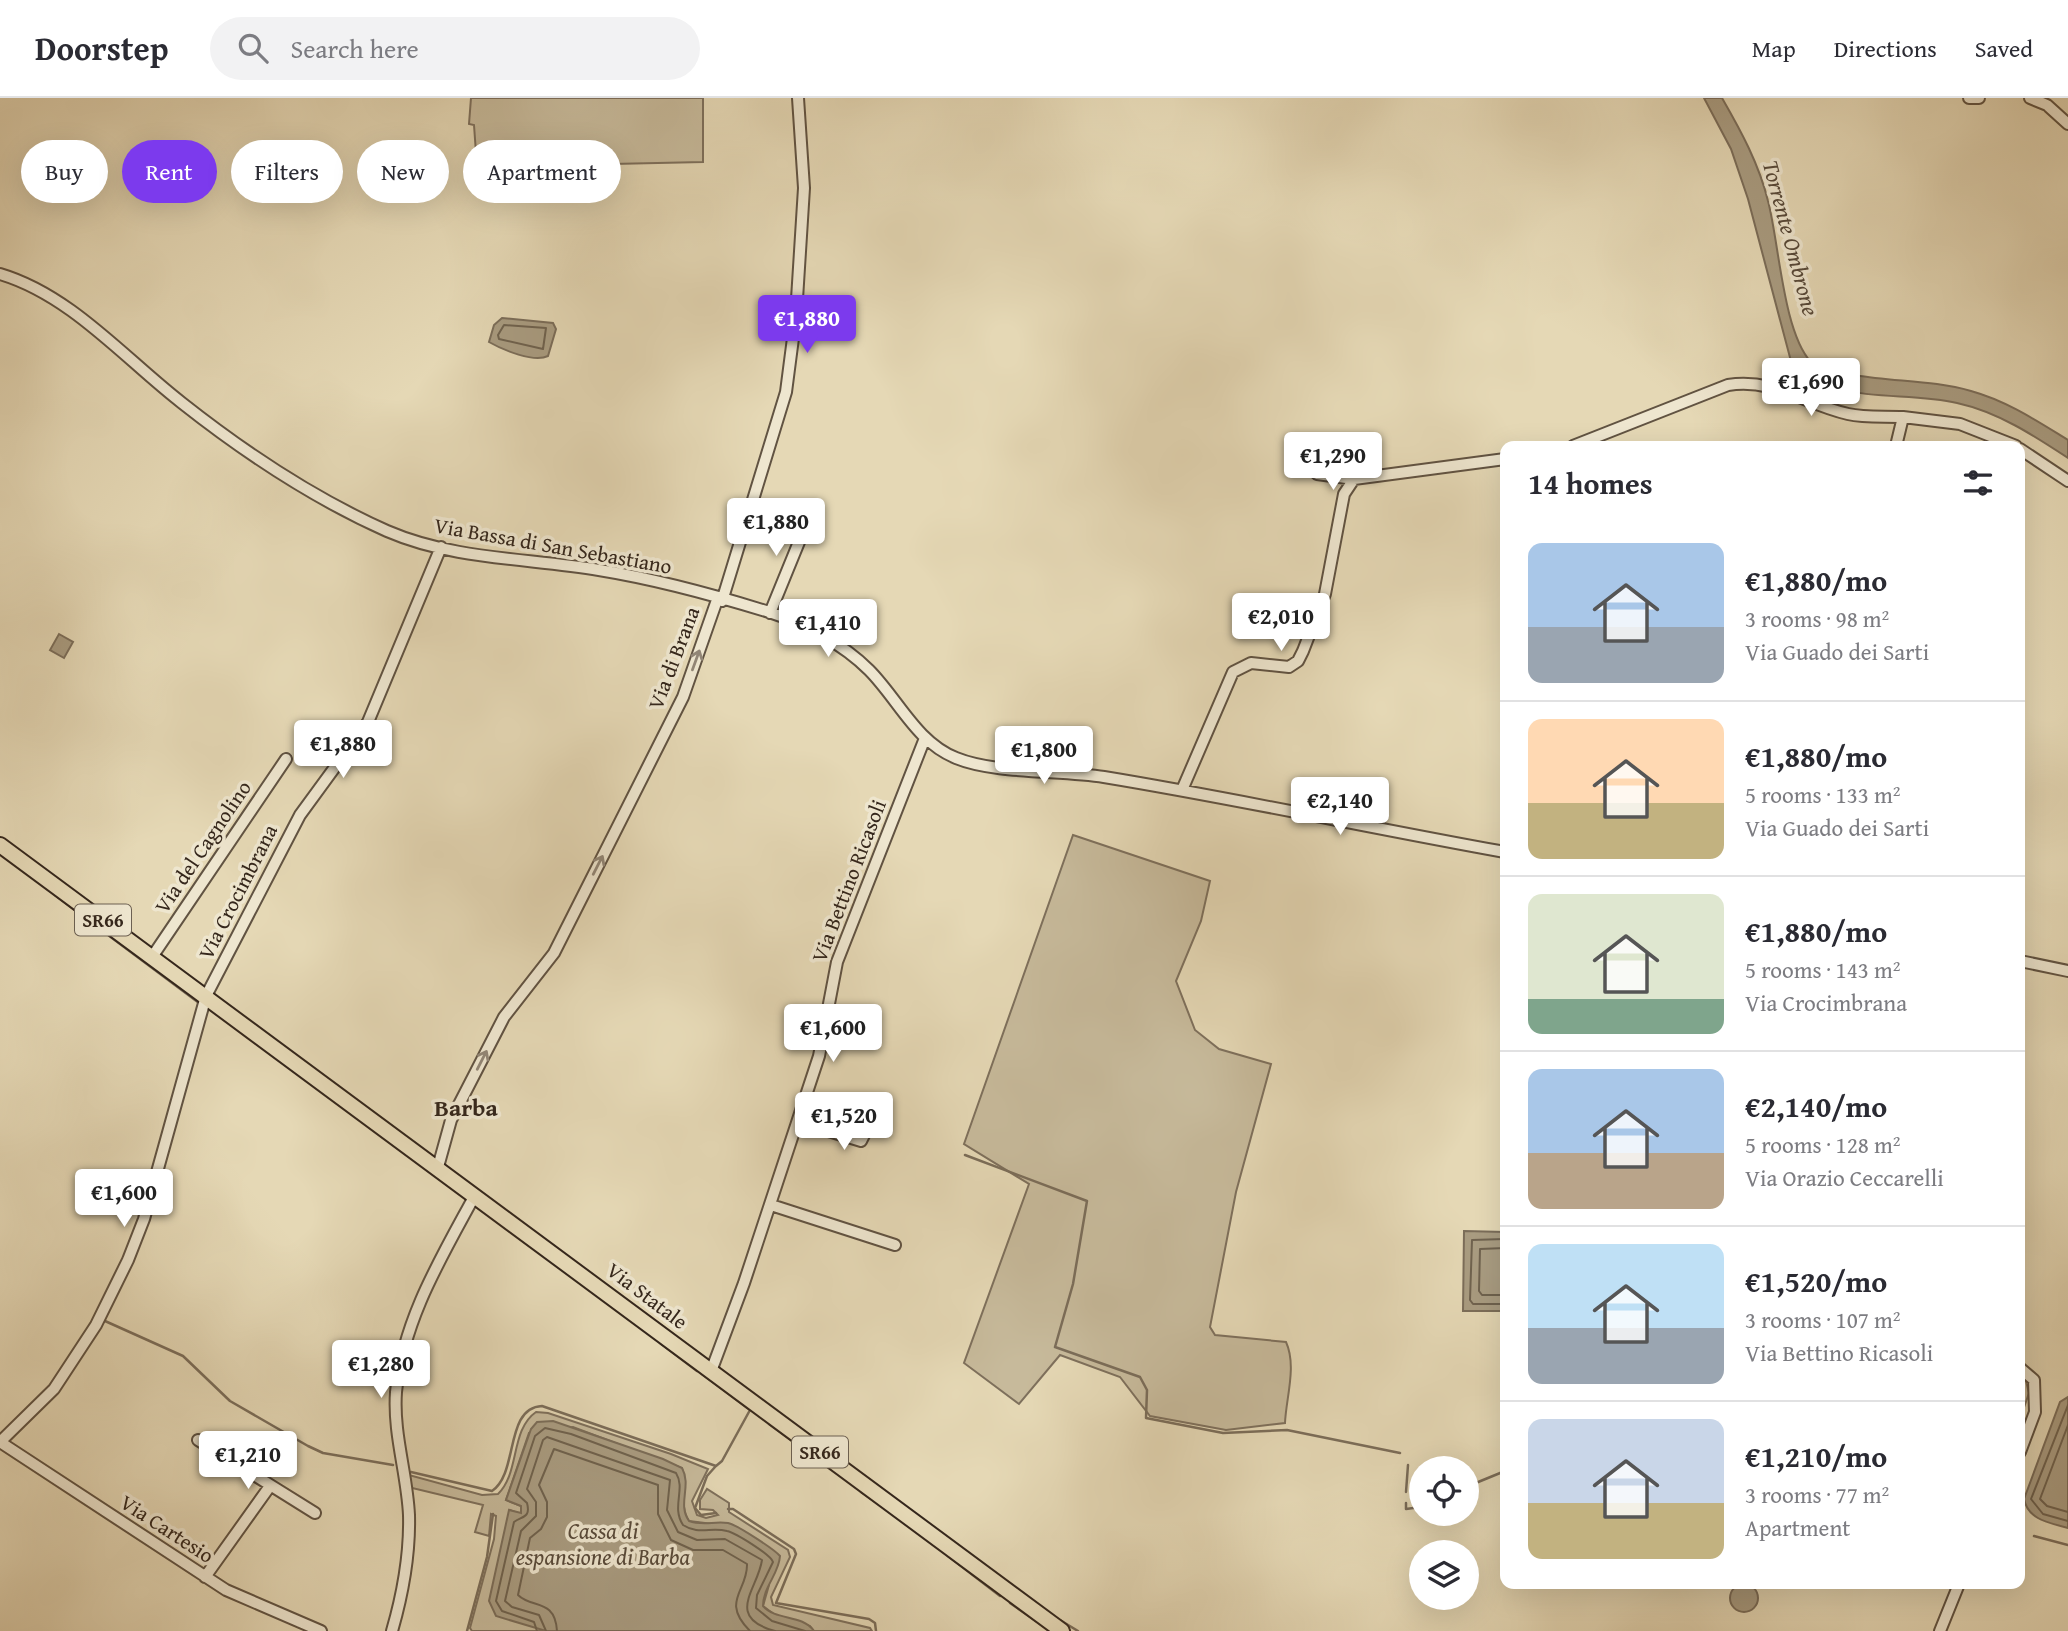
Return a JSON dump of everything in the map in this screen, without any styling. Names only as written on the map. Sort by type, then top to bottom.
[{"type":"main road","name":"SR66","points":[[0,845],[206,996]]},
{"type":"main road","name":"Via Statale","points":[[206,996],[1062,1631]]},
{"type":"street","points":[[720,600],[786,391],[796,315],[804,188],[798,98]]},
{"type":"street","points":[[1969,98],[1979,98]]},
{"type":"street","points":[[2030,98],[2047,105],[2068,124]]},
{"type":"street","name":"Via Bassa di San Sebastiano","points":[[0,274],[52,297],[187,407],[268,463],[390,532],[505,561],[597,569],[720,600]]},
{"type":"street","points":[[1586,441],[1728,385],[1764,383],[1851,415],[1903,417],[1960,424],[2003,441]]},
{"type":"street","points":[[1897,441],[1903,417]]},
{"type":"street","points":[[2025,452],[2068,481]]},
{"type":"street","points":[[1317,474],[1354,480],[1500,460]]},
{"type":"street","points":[[1182,790],[1233,672],[1251,663],[1289,667],[1300,657],[1330,578],[1344,494],[1354,480]]},
{"type":"street","points":[[770,612],[810,515]]},
{"type":"street","name":"Via Crocimbrana","points":[[0,1442],[54,1389],[96,1325],[128,1260],[158,1176],[206,996],[300,815],[368,722],[441,547]]},
{"type":"street","name":"Via di Brana","points":[[438,1167],[451,1120],[504,1017],[554,953],[683,697],[720,600],[770,612],[815,631],[866,666],[925,738],[953,757],[970,763],[1077,772],[1500,851]]},
{"type":"street","name":"Via Bettino Ricasoli","points":[[708,1370],[713,1366],[744,1283],[799,1122],[819,1056],[837,962],[925,738]]},
{"type":"street","name":"Via del Cagnolino","points":[[152,957],[286,759]]},
{"type":"street","points":[[2025,962],[2068,971]]},
{"type":"street","points":[[799,1122],[861,1141],[867,1129]]},
{"type":"street","points":[[392,1631],[407,1563],[409,1513],[396,1430],[396,1392],[405,1340],[426,1288],[475,1195]]},
{"type":"street","points":[[771,1205],[895,1245]]},
{"type":"street","points":[[2025,1371],[2034,1380],[2036,1401],[2025,1439]]},
{"type":"street","points":[[198,1440],[315,1513]]},
{"type":"street","name":"Via Cartesio","points":[[0,1442],[226,1590],[321,1631]]},
{"type":"street","points":[[205,1577],[270,1486]]},
{"type":"street","points":[[1940,1631],[1957,1589]]},
{"type":"shaded area","points":[[471,98],[703,98],[703,162],[621,164],[621,140],[475,140],[474,125],[469,124]]},
{"type":"shaded area","points":[[1073,835],[1210,881],[1201,921],[1176,981],[1195,1030],[1219,1049],[1271,1064],[1236,1192],[1210,1327],[1215,1335],[1286,1342],[1291,1372],[1285,1423],[1226,1430],[1150,1416],[1120,1377],[1060,1355],[1019,1404],[964,1363],[1029,1184],[964,1144]]},
{"type":"shaded area","points":[[2025,1380],[2026,1381],[2029,1393],[2025,1405]]},
{"type":"shaded area","points":[[536,1412],[548,1413],[708,1469],[692,1501],[697,1515],[706,1518],[718,1515],[713,1510],[700,1509],[700,1500],[707,1489],[729,1503],[729,1512],[788,1550],[790,1557],[771,1597],[773,1605],[870,1628],[872,1631],[814,1631],[810,1626],[775,1615],[763,1606],[769,1585],[747,1535],[737,1527],[689,1521],[684,1508],[682,1468],[573,1427],[529,1433],[506,1500],[521,1506],[521,1514],[510,1510],[540,1630],[546,1631],[472,1631],[470,1628],[494,1539],[496,1516],[491,1514],[489,1536],[475,1532],[483,1505],[408,1487],[409,1475],[482,1495],[498,1494],[510,1475],[522,1429]]},
{"type":"water","points":[[1704,98],[1722,98],[1755,161],[1772,218],[1788,309],[1794,330],[1811,362],[1850,374],[1951,386],[1984,395],[2021,412],[2068,440],[2068,458],[2015,425],[1987,412],[1936,399],[1850,392],[1810,378],[1792,365],[1748,199],[1731,149]]},
{"type":"water","points":[[502,318],[553,323],[556,329],[548,356],[527,357],[489,342],[494,325]]},
{"type":"water","points":[[59,634],[73,642],[64,658],[50,650]]},
{"type":"water","points":[[1464,1231],[1500,1232],[1500,1311],[1463,1311]]},
{"type":"water","points":[[2068,1397],[2068,1528],[2035,1516],[2025,1502],[2060,1402]]},
{"type":"water","name":"Cassa di espansione di Barba","points":[[553,1421],[682,1468],[686,1481],[684,1508],[689,1521],[728,1523],[747,1532],[780,1556],[763,1606],[775,1614],[803,1622],[814,1631],[546,1631],[496,1616],[489,1601],[509,1510],[521,1513],[521,1506],[506,1500],[531,1429],[537,1422]]},
{"type":"water","points":[[1733,1589],[1755,1589],[1757,1603],[1749,1611],[1739,1611],[1731,1603]]},
{"type":"waterway","points":[[55,895],[98,928]]},
{"type":"waterway","points":[[104,932],[199,1003]]},
{"type":"waterway","points":[[965,1155],[1087,1201],[1073,1284],[1055,1347],[1140,1377],[1147,1390],[1146,1418],[1223,1433],[1287,1430],[1400,1453]]},
{"type":"waterway","points":[[105,1321],[183,1356],[230,1401],[308,1446],[323,1453],[393,1465]]},
{"type":"waterway","points":[[660,1343],[697,1371]]},
{"type":"waterway","points":[[411,1472],[492,1491],[506,1470],[522,1418],[530,1409],[542,1406],[716,1466],[722,1461],[750,1410],[702,1374]]},
{"type":"waterway","points":[[769,1424],[803,1449]]},
{"type":"waterway","points":[[1406,1492],[1408,1465]]},
{"type":"waterway","points":[[715,1467],[707,1476],[695,1508],[701,1515],[716,1513]]},
{"type":"waterway","points":[[1479,1482],[1500,1473]]},
{"type":"waterway","points":[[861,1492],[877,1503]]},
{"type":"waterway","points":[[1406,1503],[1406,1509],[1409,1509]]},
{"type":"waterway","points":[[728,1509],[733,1509],[794,1549],[796,1554],[776,1603],[869,1619],[875,1623],[876,1631]]},
{"type":"waterway","points":[[467,1631],[487,1557],[493,1514]]},
{"type":"waterway","points":[[2034,1536],[2068,1545]]},
{"type":"waterway","points":[[948,1556],[1000,1596]]},
{"type":"waterway","points":[[1010,1603],[1046,1628]]},
{"type":"waterway","points":[[1060,1620],[1078,1631]]},
{"type":"district","name":"Barba","points":[[466,1108]]},
{"type":"water label","name":"Torrente Ombrone","points":[[1791,238]]}]
